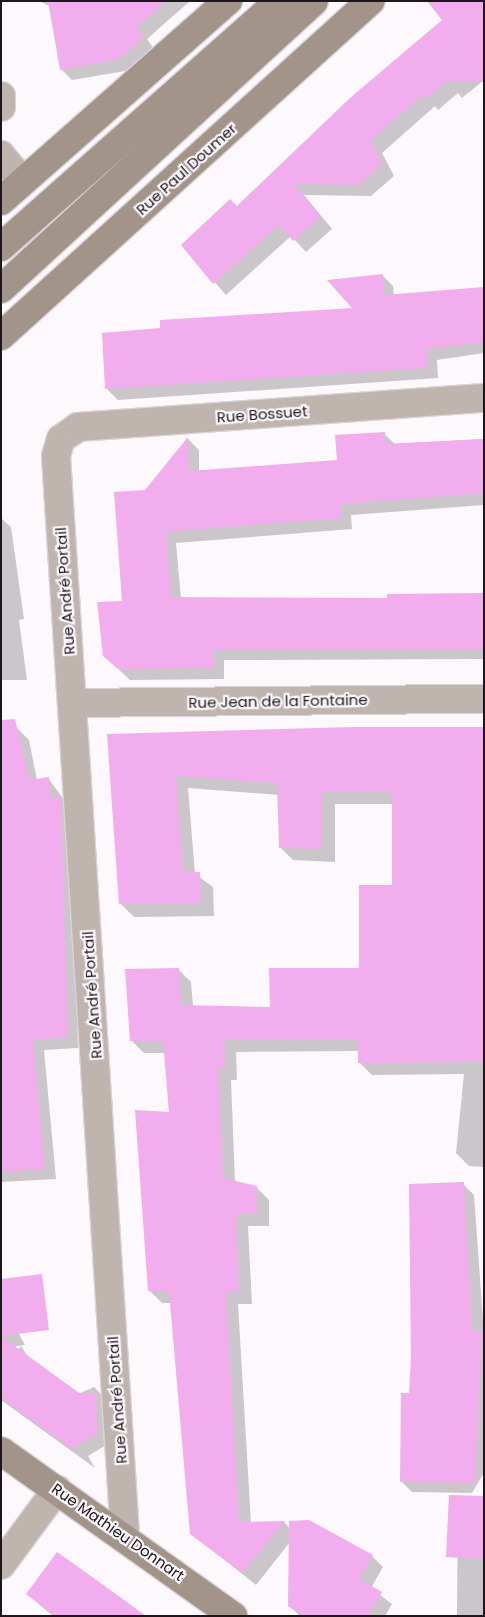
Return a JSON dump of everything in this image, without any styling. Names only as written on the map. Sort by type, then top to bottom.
[{"type":"main road","points":[[1,201],[228,1]]},
{"type":"main road","points":[[1,247],[279,1]]},
{"type":"main road","points":[[1,289],[314,1]]},
{"type":"main road","name":"Rue Paul Doumer","points":[[1,336],[370,1]]},
{"type":"main road","points":[[268,43],[294,71]]},
{"type":"main road","name":"Rue Mathieu Donnart","points":[[1,1451],[125,1535],[233,1616]]},
{"type":"street","points":[[1,96],[1,108]]},
{"type":"street","points":[[1,155],[22,181]]},
{"type":"street","name":"Rue Bossuet","points":[[56,456],[61,439],[78,427],[484,398]]},
{"type":"street","name":"Rue André Portail","points":[[56,456],[125,1535]]},
{"type":"street","name":"Rue Jean de la Fontaine","points":[[73,703],[484,698]]},
{"type":"street","points":[[1,1565],[57,1488]]},
{"type":"building","points":[[48,1],[167,1],[137,27],[144,37],[120,59],[60,70]]},
{"type":"building","points":[[427,1],[484,1],[484,82],[445,82],[426,99],[422,95],[371,140],[382,164],[359,185],[294,184],[321,217],[293,241],[279,225],[213,284],[181,245],[230,199],[237,206],[350,98],[442,20]]},
{"type":"building","points":[[383,274],[384,295],[484,287],[484,342],[426,349],[428,368],[105,389],[102,333],[160,328],[160,320],[352,308],[327,280]]},
{"type":"building","points":[[385,432],[385,444],[484,439],[484,493],[341,504],[342,518],[166,532],[171,597],[387,598],[387,594],[484,593],[484,650],[213,650],[214,668],[118,669],[103,656],[97,602],[122,601],[114,492],[145,490],[188,437],[189,471],[337,460],[335,435]]},
{"type":"building","points":[[15,719],[29,780],[49,777],[51,798],[61,796],[68,1037],[33,1040],[45,1169],[1,1172],[1,720]]},
{"type":"building","points":[[355,727],[484,727],[484,1062],[358,1063],[358,1039],[224,1040],[225,1067],[218,1068],[223,1178],[257,1186],[257,1214],[236,1214],[239,1291],[226,1291],[239,1522],[285,1521],[242,1573],[190,1534],[169,1291],[148,1291],[135,1110],[169,1112],[163,1041],[130,1041],[125,969],[179,968],[181,1005],[270,1007],[269,968],[359,968],[359,885],[392,885],[392,791],[322,791],[322,849],[279,848],[277,783],[176,776],[183,873],[200,872],[201,903],[119,904],[107,734]]},
{"type":"building","points":[[464,1182],[472,1331],[482,1331],[475,1483],[400,1482],[401,1393],[409,1393],[411,1358],[409,1184]]},
{"type":"building","points":[[42,1274],[49,1330],[1,1336],[1,1279]]},
{"type":"building","points":[[1,1336],[79,1393],[95,1393],[98,1433],[72,1449],[1,1398]]},
{"type":"building","points":[[449,1495],[484,1496],[484,1559],[446,1557]]},
{"type":"building","points":[[309,1520],[373,1555],[359,1579],[382,1592],[368,1616],[303,1616],[288,1606],[289,1521]]},
{"type":"building","points":[[57,1552],[146,1616],[55,1616],[26,1594]]}]
